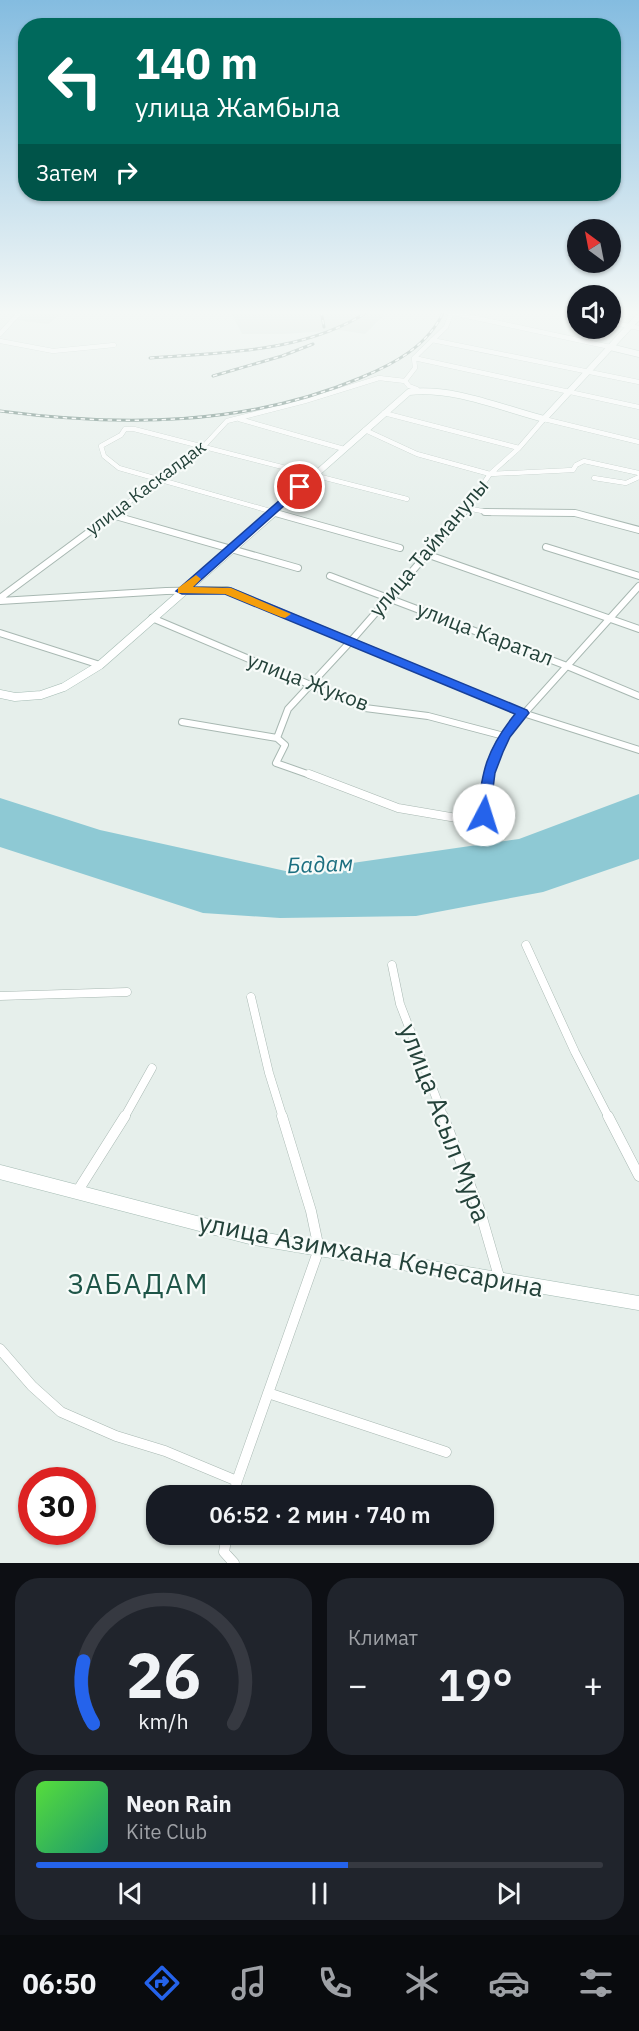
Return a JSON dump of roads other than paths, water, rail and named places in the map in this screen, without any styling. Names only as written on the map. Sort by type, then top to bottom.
[{"type":"street","name":"улица Каскалдак","points":[[0,599],[202,447],[227,421],[359,384]]},
{"type":"street","points":[[409,384],[417,389],[639,442]]},
{"type":"street","points":[[534,384],[639,407]]},
{"type":"street","points":[[544,419],[578,384]]},
{"type":"street","points":[[0,694],[20,699],[45,696],[66,687],[100,665],[384,413],[409,392],[417,389]]},
{"type":"street","points":[[384,413],[519,448]]},
{"type":"street","points":[[239,419],[344,449]]},
{"type":"street","name":"улица Тайманулы","points":[[504,736],[489,773],[484,815],[474,821],[398,808],[344,786],[276,763],[285,745],[277,738],[288,709],[351,641],[467,508],[490,474],[519,448],[544,419]]},
{"type":"street","points":[[400,548],[119,468],[104,456],[101,446],[121,435],[125,429],[134,429],[407,500]]},
{"type":"street","points":[[365,430],[417,454],[490,474],[573,470],[576,465],[584,461],[639,475]]},
{"type":"street","points":[[594,478],[626,483],[639,475]]},
{"type":"street","points":[[467,508],[492,513],[575,513],[639,530]]},
{"type":"street","points":[[112,515],[298,568]]},
{"type":"street","points":[[546,547],[639,576]]},
{"type":"street","points":[[426,554],[639,629]]},
{"type":"street","name":"улица Каратал","points":[[330,576],[567,666],[639,696]]},
{"type":"street","points":[[504,736],[639,586]]},
{"type":"street","points":[[0,599],[227,590],[523,713],[639,750]]},
{"type":"street","name":"улица Жуков","points":[[152,618],[365,708],[428,716],[504,736]]},
{"type":"street","points":[[0,633],[100,665]]},
{"type":"street","points":[[182,722],[277,738]]},
{"type":"street","points":[[526,945],[575,1052],[639,1176]]},
{"type":"street","name":"улица Асыл Мура","points":[[392,965],[400,1004],[480,1211],[500,1281]]},
{"type":"street","points":[[0,996],[127,992]]},
{"type":"street","points":[[236,1485],[319,1249],[311,1211],[269,1073],[251,997]]},
{"type":"street","points":[[77,1192],[116,1133],[152,1068]]},
{"type":"street","name":"улица Азимхана Кенесарина","points":[[0,1172],[254,1238],[639,1303]]},
{"type":"street","points":[[0,1349],[32,1386],[61,1412],[116,1436],[165,1451],[237,1481]]},
{"type":"street","points":[[268,1393],[446,1452]]},
{"type":"street","points":[[225,1545],[224,1552],[234,1563]]},
{"type":"water","points":[[639,794],[639,859],[543,892],[416,916],[280,918],[203,913],[0,847],[0,798],[100,830],[290,872],[519,839]]},
{"type":"railway","points":[[0,411],[92,419],[183,418],[228,414],[273,406],[344,384]]},
{"type":"district","name":"ЗАБАДАМ","points":[[138,1284]]},
{"type":"water label","name":"Бадам","points":[[320,864]]}]
